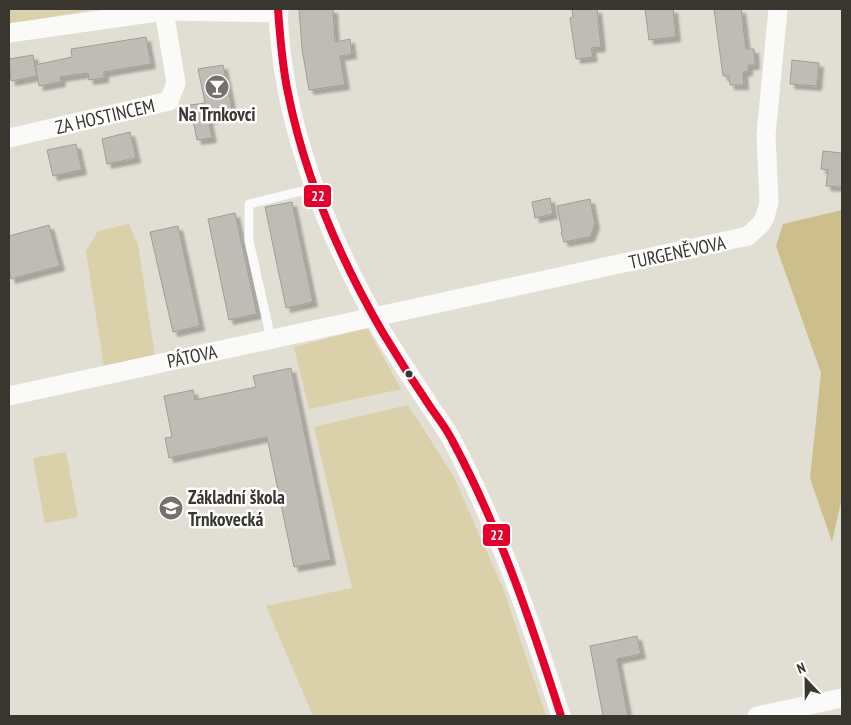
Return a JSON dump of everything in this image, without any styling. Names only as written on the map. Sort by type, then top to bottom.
[{"type":"street","name":"TURGENĚVOVA","points":[[375,316],[742,238],[758,229],[765,217],[769,202],[766,135],[778,9]]},
{"type":"street","points":[[9,33],[164,10],[278,11],[286,80],[314,188],[336,242],[375,316],[450,437],[482,500],[538,645],[561,716]]},
{"type":"street","name":"ZA HOSTINCEM","points":[[9,138],[170,101],[176,83],[164,10]]},
{"type":"street","name":"PÁTOVA","points":[[9,396],[375,316]]},
{"type":"street","points":[[757,716],[842,698]]},
{"type":"lane","points":[[271,339],[249,241],[249,204],[314,188]]},
{"type":"shaded area","points":[[9,9],[97,9],[9,24]]},
{"type":"shaded area","points":[[842,210],[842,498],[832,542],[810,478],[821,373],[776,246],[783,224]]},
{"type":"shaded area","points":[[129,224],[138,245],[155,357],[104,367],[86,251],[98,231]]},
{"type":"shaded area","points":[[367,328],[401,389],[309,409],[294,347]]},
{"type":"shaded area","points":[[408,405],[454,477],[504,591],[546,716],[313,716],[266,606],[352,588],[314,427]]},
{"type":"shaded area","points":[[66,452],[78,517],[45,523],[33,458]]},
{"type":"building","points":[[299,9],[333,9],[335,42],[350,39],[352,54],[340,56],[345,85],[309,90],[302,49]]},
{"type":"building","points":[[572,9],[597,9],[601,47],[591,48],[593,57],[576,59],[570,18],[573,17]]},
{"type":"building","points":[[645,9],[673,9],[676,37],[649,40]]},
{"type":"building","points":[[714,9],[741,9],[746,49],[754,49],[755,65],[748,65],[748,71],[743,72],[744,85],[730,85],[729,76],[723,76]]},
{"type":"building","points":[[146,37],[151,64],[104,72],[104,78],[89,80],[88,73],[60,77],[61,82],[39,86],[35,65],[72,57],[71,49]]},
{"type":"building","points":[[33,55],[37,76],[11,81],[9,59]]},
{"type":"building","points":[[792,60],[819,63],[817,86],[790,84]]},
{"type":"building","points":[[223,65],[233,114],[208,119],[212,138],[197,140],[190,105],[205,103],[198,69]]},
{"type":"building","points":[[130,132],[136,158],[107,164],[102,139]]},
{"type":"building","points":[[76,144],[82,170],[53,176],[47,150]]},
{"type":"building","points":[[823,151],[842,153],[842,187],[826,186],[828,170],[821,169]]},
{"type":"building","points":[[550,198],[553,214],[535,218],[532,202]]},
{"type":"building","points":[[590,199],[595,224],[590,237],[564,242],[557,206]]},
{"type":"building","points":[[292,202],[313,302],[286,308],[265,207]]},
{"type":"building","points":[[235,213],[257,314],[229,320],[208,219]]},
{"type":"building","points":[[49,225],[60,266],[11,279],[9,236]]},
{"type":"building","points":[[178,226],[200,326],[173,332],[150,232]]},
{"type":"building","points":[[291,368],[331,560],[294,567],[267,437],[169,458],[165,438],[172,437],[164,396],[193,390],[195,400],[256,387],[253,376]]},
{"type":"building","points":[[637,636],[641,654],[617,659],[628,716],[603,716],[590,646]]},
{"type":"transit line","name":"22","points":[[278,9],[284,72],[295,125],[314,187],[326,217],[367,305],[400,361],[447,431],[469,473],[513,575],[561,716]]},
{"type":"place","name":"Na Trnkovci","points":[[217,87]]},
{"type":"place","name":"Základní škola Trnkovecká","points":[[171,508]]}]
